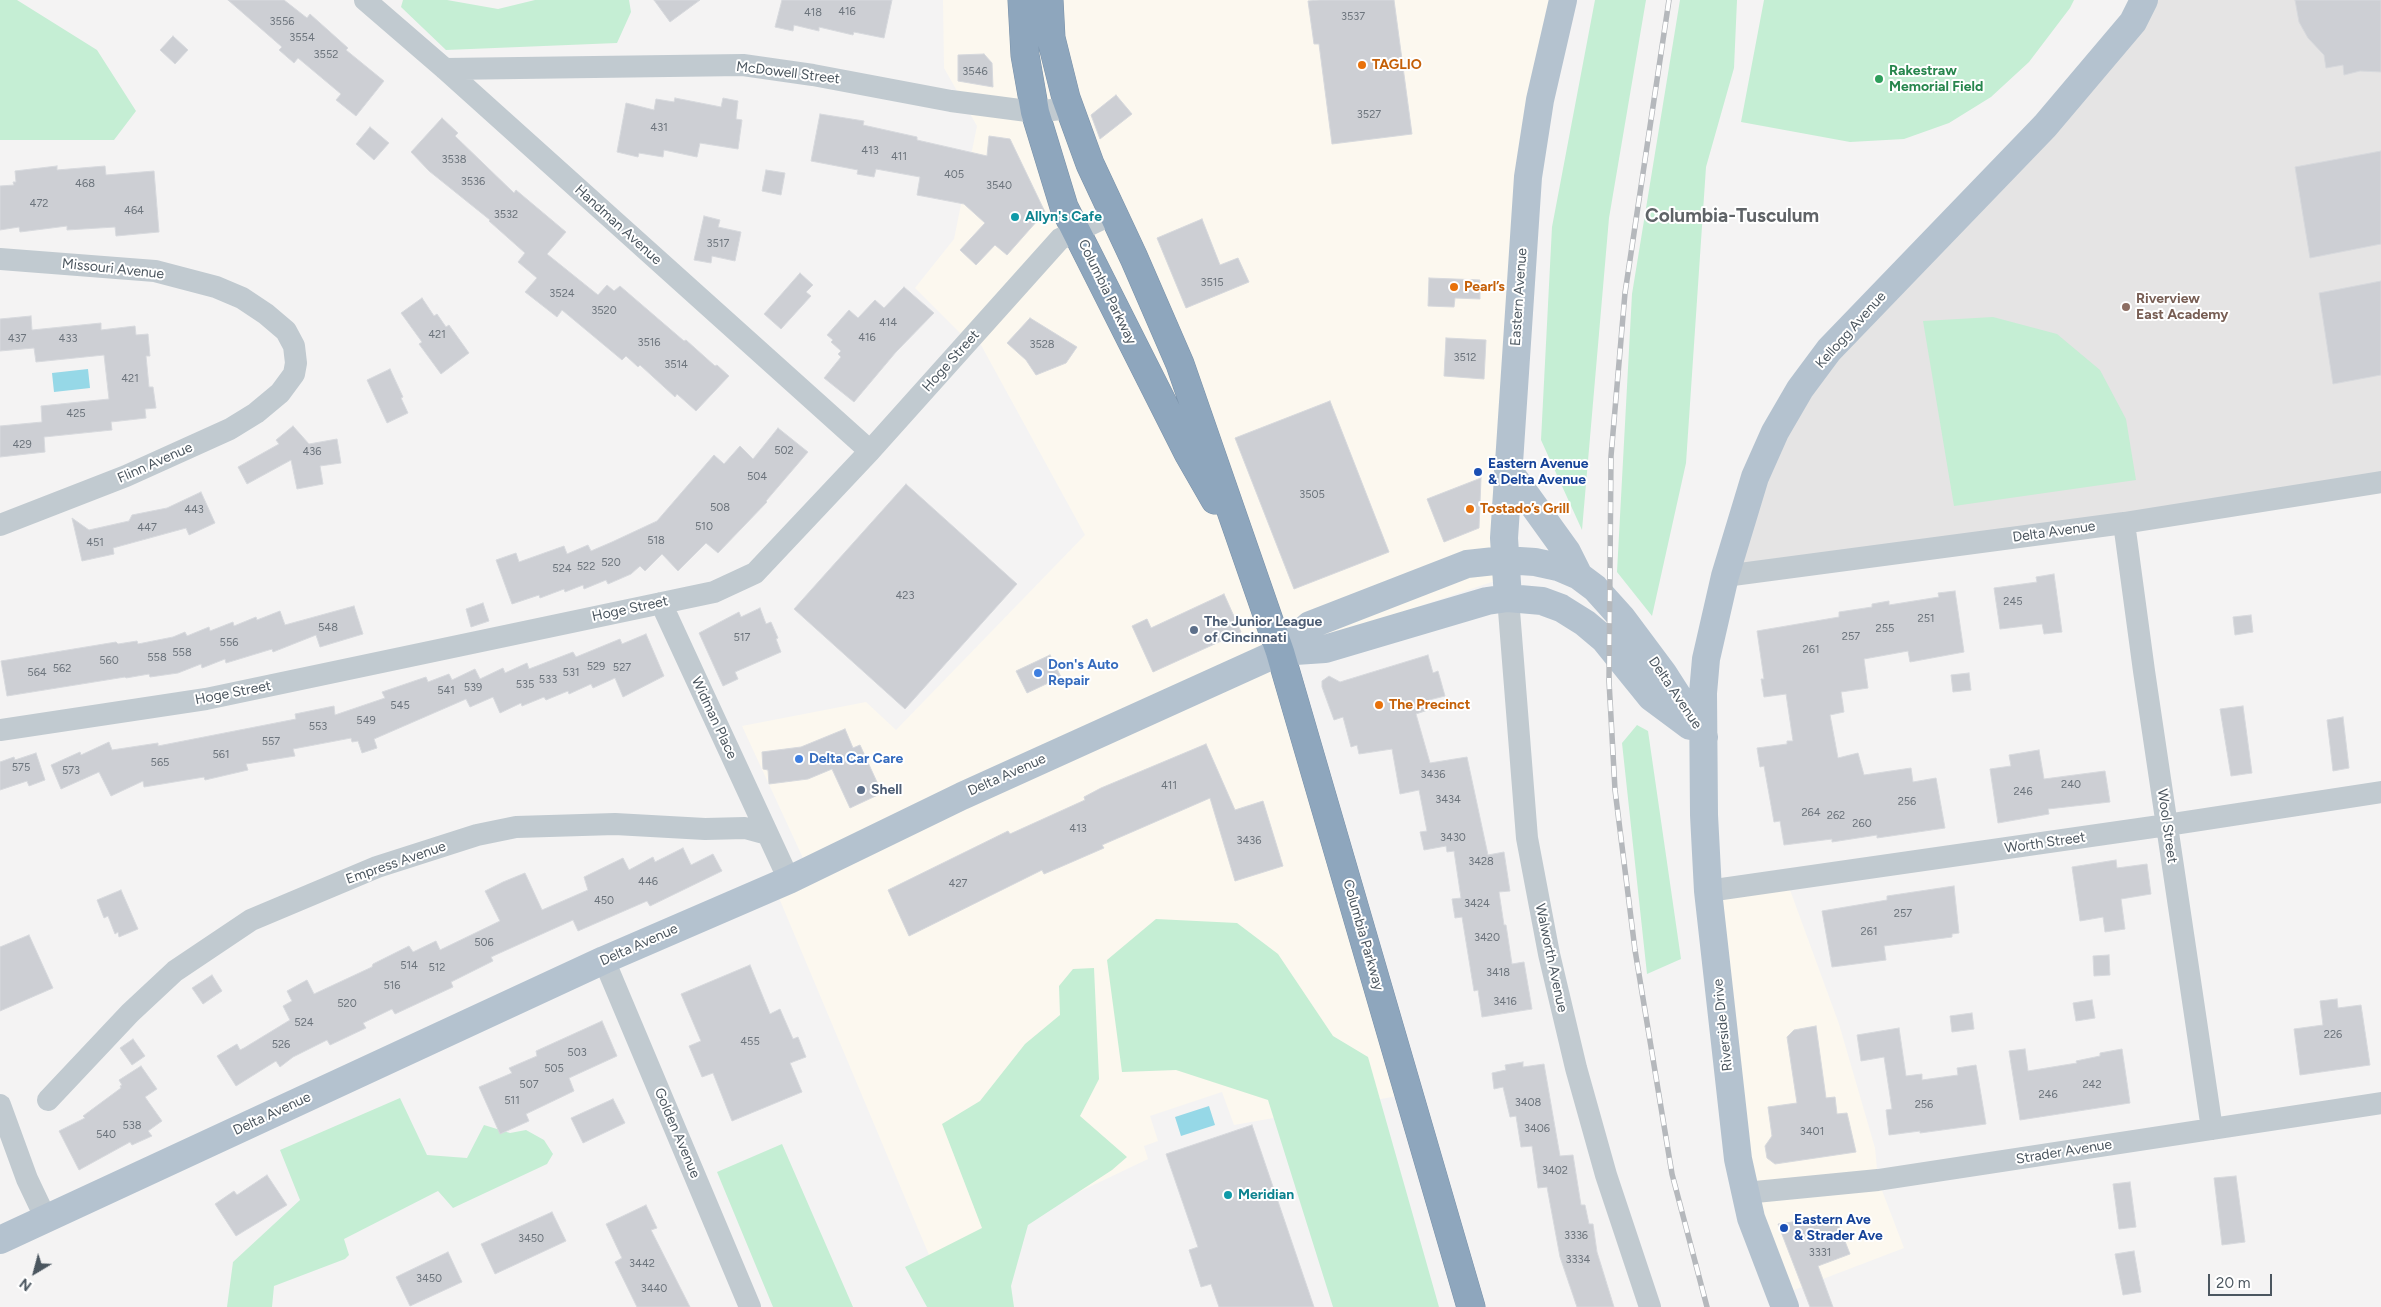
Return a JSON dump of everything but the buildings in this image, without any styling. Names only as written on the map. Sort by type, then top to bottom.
[{"type":"highway","name":"Columbia Parkway","points":[[1022,0],[1025,55],[1035,112],[1064,207],[1188,453],[1251,564]]},
{"type":"highway","name":"Columbia Parkway","points":[[1049,0],[1051,38],[1069,108],[1090,164],[1180,364],[1280,652],[1471,1307]]},
{"type":"highway","points":[[1076,230],[1092,236],[1134,328],[1192,398]]},
{"type":"main road","name":"Eastern Avenue","points":[[1508,598],[1504,560],[1508,470],[1528,177],[1540,100],[1563,0]]},
{"type":"main road","name":"Kellogg Avenue","points":[[1704,737],[1706,660],[1725,576],[1755,477],[1775,432],[1800,389],[1829,350],[2045,126],[2133,22],[2144,0]]},
{"type":"main road","points":[[1508,470],[1567,552],[1579,576]]},
{"type":"main road","name":"Delta Avenue","points":[[0,1240],[604,960],[789,880],[962,796],[1280,652],[1310,625],[1467,564],[1504,560],[1535,562],[1558,567],[1579,576],[1595,588],[1622,618],[1663,673],[1704,737]]},
{"type":"main road","name":"Delta Avenue","points":[[1280,652],[1325,649],[1487,601],[1508,598],[1542,601],[1561,608],[1585,623],[1604,639],[1622,659],[1651,697],[1704,737]]},
{"type":"main road","name":"Riverside Drive","points":[[1704,737],[1704,816],[1708,891],[1738,1159],[1751,1218],[1785,1307]]},
{"type":"street","name":"Handman Avenue","points":[[365,0],[445,69],[870,451]]},
{"type":"street","name":"McDowell Street","points":[[445,69],[743,65],[813,74],[951,101],[1035,112],[1069,108]]},
{"type":"street","name":"Hoge Street","points":[[0,730],[206,699],[714,592],[755,573],[870,451],[1060,239],[1112,214]]},
{"type":"street","name":"Missouri Avenue","points":[[0,259],[156,271],[216,287],[250,304],[286,331],[294,346],[296,363],[294,374]]},
{"type":"street","name":"Flinn Avenue","points":[[0,525],[126,476],[230,429],[256,413],[280,393],[294,374]]},
{"type":"street","name":"Delta Avenue","points":[[1725,576],[2124,523],[2381,482]]},
{"type":"street","name":"Wool Street","points":[[2124,523],[2212,1129]]},
{"type":"street","name":"Walworth Avenue","points":[[1508,598],[1527,838],[1549,954],[1576,1068],[1603,1166],[1650,1307]]},
{"type":"street","name":"Widman Place","points":[[661,603],[767,834]]},
{"type":"street","name":"Worth Street","points":[[1708,891],[2167,825],[2381,792]]},
{"type":"street","name":"Empress Avenue","points":[[48,1100],[130,1013],[175,971],[252,920],[377,867],[476,835],[516,827],[615,824],[705,829],[745,828],[767,834]]},
{"type":"street","points":[[767,834],[789,880]]},
{"type":"street","name":"Golden Avenue","points":[[604,960],[750,1307]]},
{"type":"street","name":"Strader Avenue","points":[[1745,1193],[1878,1180],[2381,1103]]},
{"type":"street","points":[[0,1105],[27,1178],[46,1219]]},
{"type":"shaded area","points":[[943,0],[1563,0],[1527,182],[1507,577],[1279,653],[1409,1094],[1234,1125],[1222,1092],[1150,1116],[1158,1141],[1144,1146],[1148,1159],[932,1262],[774,886],[809,871],[742,726],[866,702],[896,730],[1085,535],[975,334],[968,341],[915,288],[954,239],[977,126],[944,68]]},
{"type":"shaded area","name":"Riverview East Academy","points":[[2144,0],[2381,0],[2381,482],[1725,576],[1775,432]]},
{"type":"shaded area","points":[[1786,879],[1839,1024],[1875,1148],[1878,1180],[1904,1248],[1781,1295],[1751,1218],[1708,891]]},
{"type":"green space","points":[[0,0],[17,0],[97,50],[136,111],[114,140],[0,140]]},
{"type":"green space","points":[[403,0],[447,0],[498,9],[535,0],[629,0],[631,12],[617,43],[446,50],[401,7]]},
{"type":"green space","points":[[1595,0],[1646,0],[1609,218],[1582,530],[1541,440],[1552,227]]},
{"type":"green space","points":[[1680,0],[1737,0],[1734,68],[1706,167],[1686,463],[1652,616],[1617,572],[1632,294]]},
{"type":"green space","name":"Rakestraw Memorial Field","points":[[1764,0],[2074,0],[2029,62],[1991,97],[1949,123],[1904,139],[1850,142],[1741,122]]},
{"type":"green space","points":[[1993,317],[2057,334],[2100,370],[2126,419],[2136,480],[1954,506],[1923,321]]},
{"type":"green space","points":[[1637,725],[1648,731],[1681,959],[1647,974],[1622,743]]},
{"type":"green space","points":[[1156,919],[1237,923],[1278,954],[1333,1036],[1368,1057],[1439,1307],[1333,1307],[1268,1100],[1176,1070],[1122,1072],[1107,960]]},
{"type":"green space","points":[[1094,968],[1099,1079],[1080,1116],[1127,1157],[1112,1170],[1028,1225],[1011,1286],[1014,1307],[927,1307],[905,1267],[982,1228],[942,1124],[980,1101],[1025,1044],[1060,1015],[1059,986],[1073,969]]},
{"type":"green space","points":[[400,1098],[427,1155],[467,1158],[484,1125],[510,1133],[526,1130],[544,1140],[553,1154],[547,1164],[453,1208],[438,1191],[344,1239],[349,1255],[345,1259],[274,1286],[272,1307],[227,1307],[233,1262],[300,1200],[280,1150]]},
{"type":"green space","points":[[782,1144],[853,1307],[773,1307],[717,1172]]},
{"type":"water","points":[[88,369],[90,388],[54,392],[52,373]]},
{"type":"water","points":[[1209,1106],[1215,1125],[1181,1136],[1175,1117]]},
{"type":"railway","points":[[1669,0],[1625,293],[1611,456],[1609,681],[1615,790],[1635,950],[1672,1174],[1707,1307]]},
{"type":"place","name":"TAGLIO","points":[[1362,65]]},
{"type":"place","name":"Rakestraw Memorial Field","points":[[1879,79]]},
{"type":"place","name":"Allyn's Cafe","points":[[1015,217]]},
{"type":"place","name":"Pearl’s","points":[[1454,287]]},
{"type":"place","name":"Riverview East Academy","points":[[2126,307]]},
{"type":"place","name":"Eastern Avenue & Delta Avenue","points":[[1478,472]]},
{"type":"place","name":"Tostado’s Grill","points":[[1470,509]]},
{"type":"place","name":"The Junior League of Cincinnati","points":[[1194,630]]},
{"type":"place","name":"Don's Auto Repair","points":[[1038,673]]},
{"type":"place","name":"The Precinct","points":[[1379,705]]},
{"type":"place","name":"Delta Car Care","points":[[799,759]]},
{"type":"place","name":"Shell","points":[[861,790]]},
{"type":"place","name":"Meridian","points":[[1228,1195]]},
{"type":"place","name":"Eastern Ave & Strader Ave","points":[[1784,1228]]},
{"type":"district","name":"Columbia-Tusculum","points":[[1732,216]]}]
